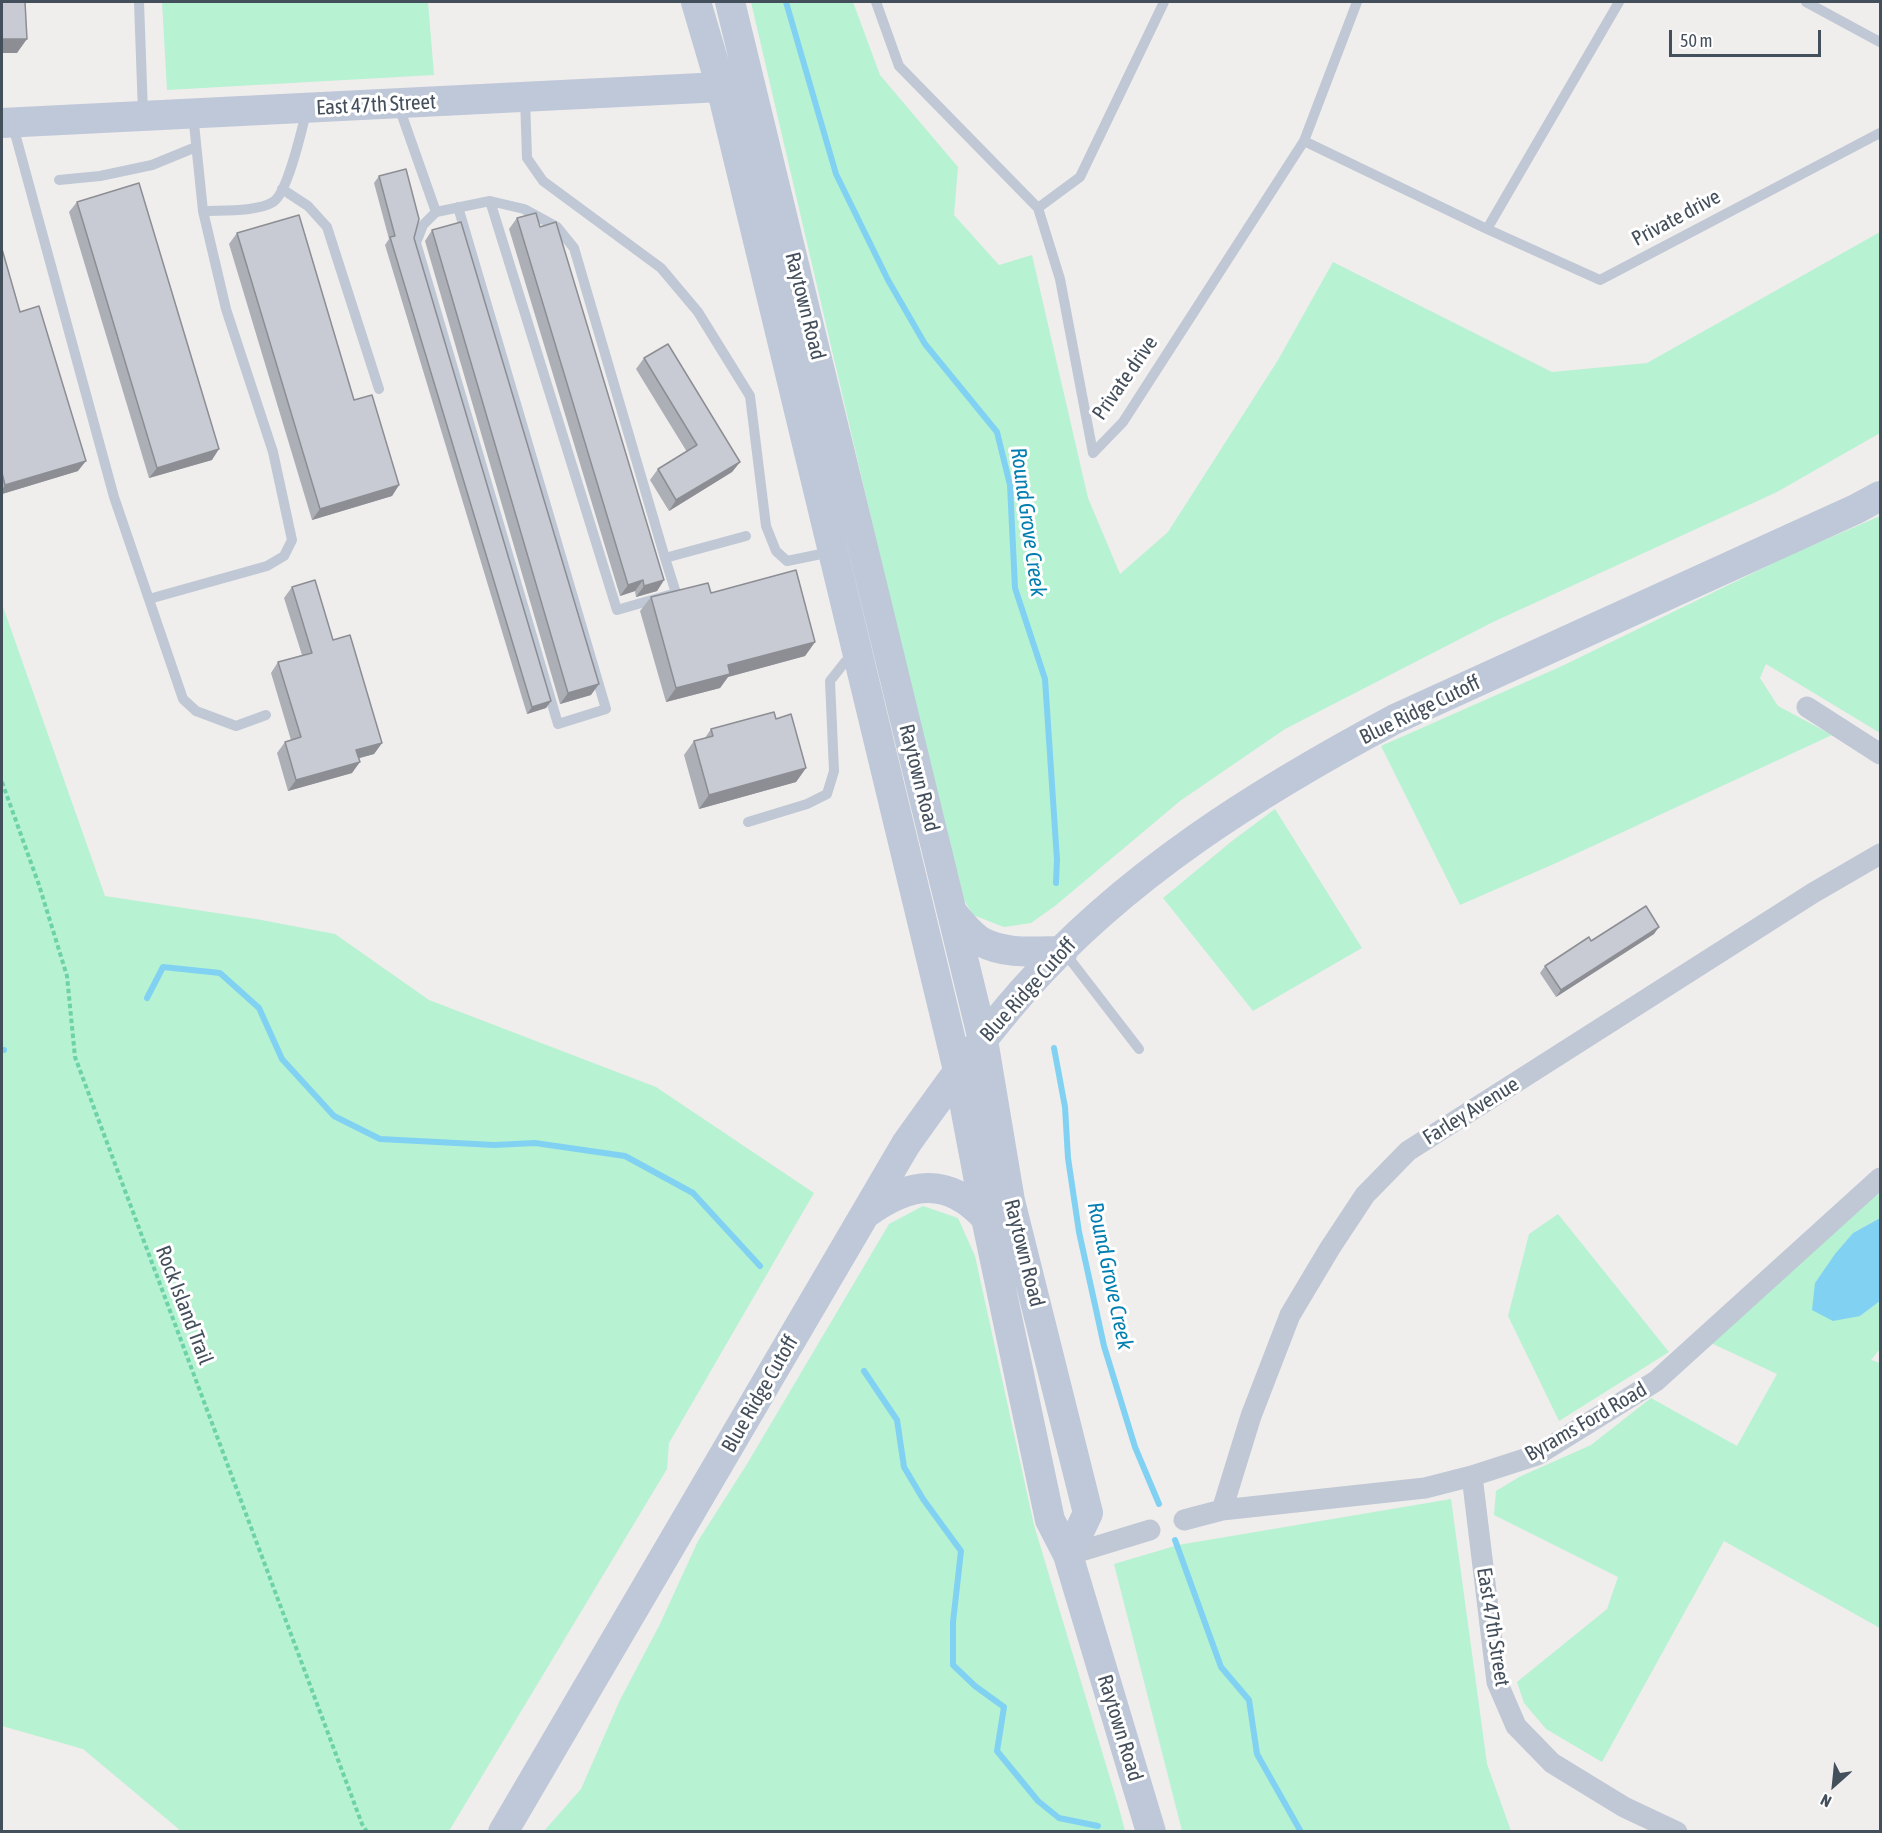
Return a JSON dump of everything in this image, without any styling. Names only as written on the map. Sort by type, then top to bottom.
[{"type":"main road","name":"Raytown Road","points":[[696,2],[848,548]]},
{"type":"main road","name":"Raytown Road","points":[[730,2],[751,82],[848,548],[872,650],[986,1218],[1050,1520],[1068,1555],[1151,1832]]},
{"type":"main road","name":"East 47th Street","points":[[7,123],[721,87],[751,82]]},
{"type":"main road","name":"Blue Ridge Cutoff","points":[[503,1832],[906,1144],[958,1070],[1022,991],[1090,923],[1148,873],[1233,813],[1324,757],[1395,719],[1881,496]]},
{"type":"main road","name":"Raytown Road","points":[[872,650],[952,912],[983,1040],[1010,1201],[1088,1513],[1068,1555]]},
{"type":"main road","points":[[952,912],[968,930],[983,942],[1001,949],[1063,951]]},
{"type":"main road","points":[[868,1212],[888,1197],[923,1187],[957,1195],[974,1205],[986,1218]]},
{"type":"street","points":[[1807,707],[1881,754]]},
{"type":"street","name":"Farley Avenue","points":[[1222,1510],[1251,1416],[1290,1315],[1365,1195],[1408,1151],[1813,893],[1881,854]]},
{"type":"street","name":"Byrams Ford Road","points":[[1184,1520],[1222,1510],[1425,1488],[1537,1455],[1656,1380],[1881,1178]]},
{"type":"street","name":"East 47th Street","points":[[1472,1476],[1497,1682],[1516,1726],[1552,1763],[1624,1807],[1677,1832]]},
{"type":"street","points":[[1068,1555],[1150,1530]]},
{"type":"lane","points":[[139,2],[143,116]]},
{"type":"lane","name":"Private drive","points":[[876,2],[899,66],[1038,208],[1060,279],[1093,453],[1123,422],[1304,141],[1357,2]]},
{"type":"lane","points":[[1038,208],[1080,177],[1164,2]]},
{"type":"lane","points":[[1487,229],[1619,2]]},
{"type":"lane","points":[[1806,2],[1881,42]]},
{"type":"lane","points":[[525,97],[527,158],[543,181],[661,268],[698,312],[750,396],[766,526],[776,551],[787,561],[848,548]]},
{"type":"lane","points":[[398,104],[436,212]]},
{"type":"lane","points":[[203,211],[254,208],[273,202],[282,189],[297,149],[307,108]]},
{"type":"lane","points":[[149,599],[267,566],[284,556],[292,540],[273,452],[226,309],[203,211],[193,114]]},
{"type":"lane","points":[[7,123],[114,497],[183,699],[196,711],[236,726],[267,715]]},
{"type":"lane","name":"Private drive","points":[[1304,141],[1487,229],[1600,280],[1881,133]]},
{"type":"lane","points":[[59,180],[100,176],[152,165],[196,147]]},
{"type":"lane","points":[[282,189],[308,206],[327,227],[379,389]]},
{"type":"lane","points":[[458,207],[606,709],[558,724],[416,243],[423,225],[436,212],[458,207],[490,201],[524,210],[558,227],[574,248],[676,593],[616,610],[490,201]]},
{"type":"lane","points":[[665,558],[746,536]]},
{"type":"lane","points":[[748,822],[807,804],[827,794],[834,771],[831,681],[844,662],[872,650]]},
{"type":"lane","points":[[1063,951],[1139,1049]]},
{"type":"path","name":"Rock Island Trail","points":[[2,782],[39,885],[67,976],[75,1057],[367,1832]]},
{"type":"green space","points":[[162,2],[428,2],[434,75],[167,90]]},
{"type":"green space","points":[[751,2],[853,2],[880,75],[958,167],[954,215],[999,265],[1032,255],[1088,498],[1120,574],[1168,532],[1278,360],[1333,262],[1552,372],[1647,363],[1880,232],[1880,433],[1777,492],[1493,622],[1285,729],[1180,801],[1055,906],[1031,923],[1004,927],[973,915],[957,888]]},
{"type":"green space","points":[[1880,516],[1880,733],[1766,664],[1760,678],[1778,706],[1832,735],[1460,905],[1381,746],[1562,666],[1788,556]]},
{"type":"green space","points":[[2,604],[105,896],[256,919],[335,934],[429,1000],[656,1087],[814,1193],[669,1443],[667,1469],[449,1831],[181,1831],[83,1749],[2,1726]]},
{"type":"green space","points":[[1275,809],[1362,948],[1253,1011],[1163,898]]},
{"type":"green space","points":[[1880,1191],[1880,1218],[1853,1233],[1815,1283],[1860,1316],[1880,1301],[1880,1349],[1871,1360],[1880,1363],[1880,1628],[1724,1541],[1602,1762],[1546,1729],[1524,1703],[1517,1682],[1607,1609],[1618,1577],[1494,1515],[1496,1491],[1519,1477],[1591,1445],[1651,1398],[1737,1446],[1777,1374],[1711,1343]]},
{"type":"green space","points":[[923,1206],[958,1218],[975,1256],[1034,1525],[1125,1831],[544,1831],[581,1789],[620,1700],[660,1624],[698,1541],[747,1464],[889,1224]]},
{"type":"green space","points":[[1558,1214],[1669,1352],[1559,1421],[1508,1316],[1529,1234]]},
{"type":"green space","points":[[1451,1499],[1487,1764],[1511,1831],[1182,1831],[1114,1564],[1178,1545]]},
{"type":"water","points":[[1880,1218],[1880,1301],[1860,1316],[1833,1321],[1812,1310],[1815,1283],[1835,1254],[1853,1233]]},
{"type":"building","points":[[2,2],[25,2],[27,39],[2,39]]},
{"type":"building","points":[[406,169],[419,219],[414,238],[551,701],[532,707],[390,237],[395,236],[379,176]]},
{"type":"building","points":[[139,183],[219,449],[157,468],[77,202]]},
{"type":"building","points":[[536,213],[540,227],[556,222],[664,580],[644,586],[643,580],[628,585],[517,218]]},
{"type":"building","points":[[299,215],[354,400],[372,395],[399,485],[320,509],[237,233]]},
{"type":"building","points":[[461,222],[599,684],[568,693],[432,230]]},
{"type":"building","points":[[2,249],[20,312],[39,306],[86,461],[5,485],[2,473]]},
{"type":"building","points":[[668,344],[740,462],[676,500],[658,469],[697,445],[644,358]]},
{"type":"building","points":[[796,570],[815,642],[728,665],[730,674],[676,688],[651,597],[708,583],[711,593]]},
{"type":"building","points":[[315,580],[333,640],[350,635],[382,743],[356,750],[360,762],[296,780],[285,742],[301,737],[278,662],[312,653],[292,587]]},
{"type":"building","points":[[774,712],[776,719],[791,714],[806,768],[709,795],[694,741],[713,736],[711,729]]},
{"type":"building","points":[[1646,906],[1659,927],[1561,990],[1545,966],[1589,937],[1591,941]]},
{"type":"waterway","name":"Round Grove Creek","points":[[786,2],[836,174],[888,280],[925,344],[997,432],[1010,485],[1015,588],[1045,679],[1057,860],[1056,883]]},
{"type":"waterway","points":[[147,998],[163,967],[220,973],[259,1008],[282,1059],[334,1116],[380,1139],[494,1145],[535,1143],[625,1156],[693,1193],[760,1266]]},
{"type":"waterway","name":"Round Grove Creek","points":[[1054,1048],[1065,1107],[1068,1158],[1079,1232],[1104,1346],[1135,1447],[1159,1504]]},
{"type":"waterway","points":[[864,1371],[897,1420],[904,1467],[923,1499],[961,1551],[953,1622],[953,1665],[975,1686],[1004,1707],[997,1751],[1038,1801],[1059,1818],[1098,1826]]},
{"type":"waterway","name":"Round Grove Creek","points":[[1175,1540],[1221,1667],[1249,1700],[1257,1754],[1301,1832]]}]
